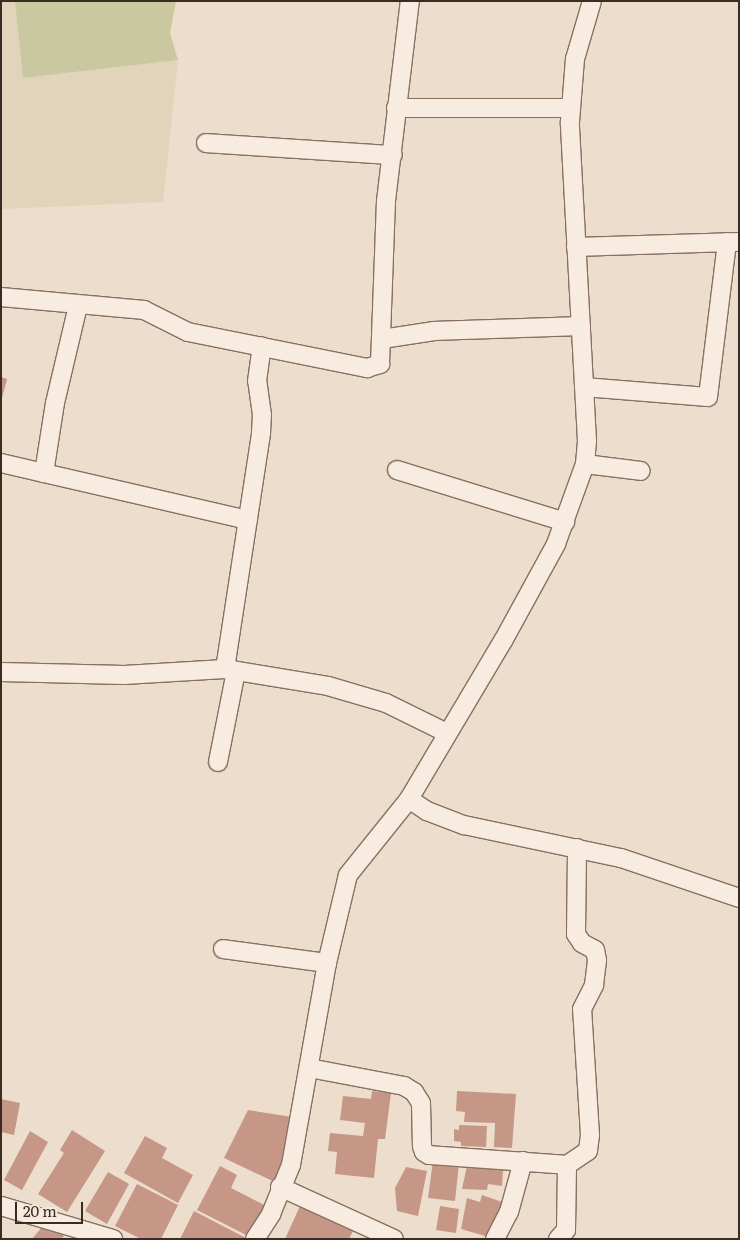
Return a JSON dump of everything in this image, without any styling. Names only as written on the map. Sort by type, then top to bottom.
[{"type":"street","points":[[1,297],[78,306],[144,310],[188,332],[367,368],[380,364],[386,201],[410,1]]},
{"type":"street","points":[[255,1239],[270,1214],[290,1165],[310,1068],[327,963],[348,875],[409,799],[545,568],[565,522],[585,464],[587,441],[576,246],[571,108],[574,59],[592,1]]},
{"type":"street","points":[[396,108],[571,108]]},
{"type":"street","points":[[206,143],[393,155]]},
{"type":"street","points":[[576,246],[733,242],[708,397],[584,387]]},
{"type":"street","points":[[44,473],[55,403],[78,306]]},
{"type":"street","points":[[382,339],[434,331],[581,326]]},
{"type":"street","points":[[218,762],[262,415],[257,381],[262,346]]},
{"type":"street","points":[[1,463],[248,520]]},
{"type":"street","points":[[585,464],[640,471]]},
{"type":"street","points":[[397,470],[565,522]]},
{"type":"street","points":[[1,672],[124,675],[230,670],[336,689],[386,703],[448,733]]},
{"type":"street","points":[[409,799],[427,812],[464,825],[621,858],[739,898]]},
{"type":"street","points":[[558,1239],[566,1230],[567,1165],[572,1160],[583,1157],[588,1151],[582,1009],[594,985],[597,960],[595,950],[582,942],[576,934],[576,848]]},
{"type":"street","points":[[223,949],[327,963]]},
{"type":"street","points":[[310,1068],[404,1086],[414,1092],[421,1103],[424,1152],[567,1165]]},
{"type":"street","points":[[495,1239],[509,1212],[523,1161]]},
{"type":"street","points":[[280,1187],[394,1239]]},
{"type":"street","points":[[1,1206],[113,1239]]},
{"type":"shaded area","points":[[1,1],[15,1],[24,78],[178,60],[163,202],[1,209]]},
{"type":"green space","points":[[15,1],[176,1],[170,33],[178,60],[23,78]]},
{"type":"building","points":[[1,377],[7,379],[2,398],[1,398]]},
{"type":"building","points":[[372,1091],[391,1093],[385,1139],[378,1139],[374,1178],[335,1174],[337,1152],[328,1151],[330,1133],[363,1136],[365,1123],[340,1120],[343,1096],[371,1099]]},
{"type":"building","points":[[457,1091],[516,1094],[512,1148],[494,1147],[495,1123],[464,1122],[465,1112],[456,1111]]},
{"type":"building","points":[[1,1099],[20,1103],[14,1135],[1,1132]]},
{"type":"building","points":[[248,1110],[298,1118],[279,1184],[224,1158]]},
{"type":"building","points":[[459,1125],[487,1126],[486,1147],[461,1146],[461,1142],[454,1141],[454,1129],[459,1130]]},
{"type":"building","points":[[72,1130],[105,1151],[67,1212],[38,1194],[64,1153],[60,1150]]},
{"type":"building","points":[[30,1131],[48,1142],[22,1190],[4,1180]]},
{"type":"building","points":[[145,1136],[167,1148],[162,1158],[193,1175],[178,1203],[124,1173]]},
{"type":"building","points":[[433,1161],[459,1164],[455,1201],[428,1198]]},
{"type":"building","points":[[220,1166],[237,1175],[231,1188],[268,1207],[252,1238],[197,1210]]},
{"type":"building","points":[[467,1166],[503,1169],[502,1186],[488,1184],[487,1190],[462,1189]]},
{"type":"building","points":[[406,1167],[427,1171],[418,1216],[397,1211],[395,1188]]},
{"type":"building","points":[[108,1172],[129,1184],[107,1224],[85,1211]]},
{"type":"building","points":[[137,1184],[178,1205],[161,1239],[141,1239],[115,1226]]},
{"type":"building","points":[[482,1195],[502,1202],[489,1237],[461,1229],[467,1198],[480,1202]]},
{"type":"building","points":[[300,1206],[353,1231],[349,1239],[285,1239]]},
{"type":"building","points":[[440,1206],[459,1209],[456,1233],[436,1230]]},
{"type":"building","points":[[194,1211],[248,1239],[180,1239]]},
{"type":"building","points":[[47,1221],[64,1236],[61,1239],[32,1239]]}]
